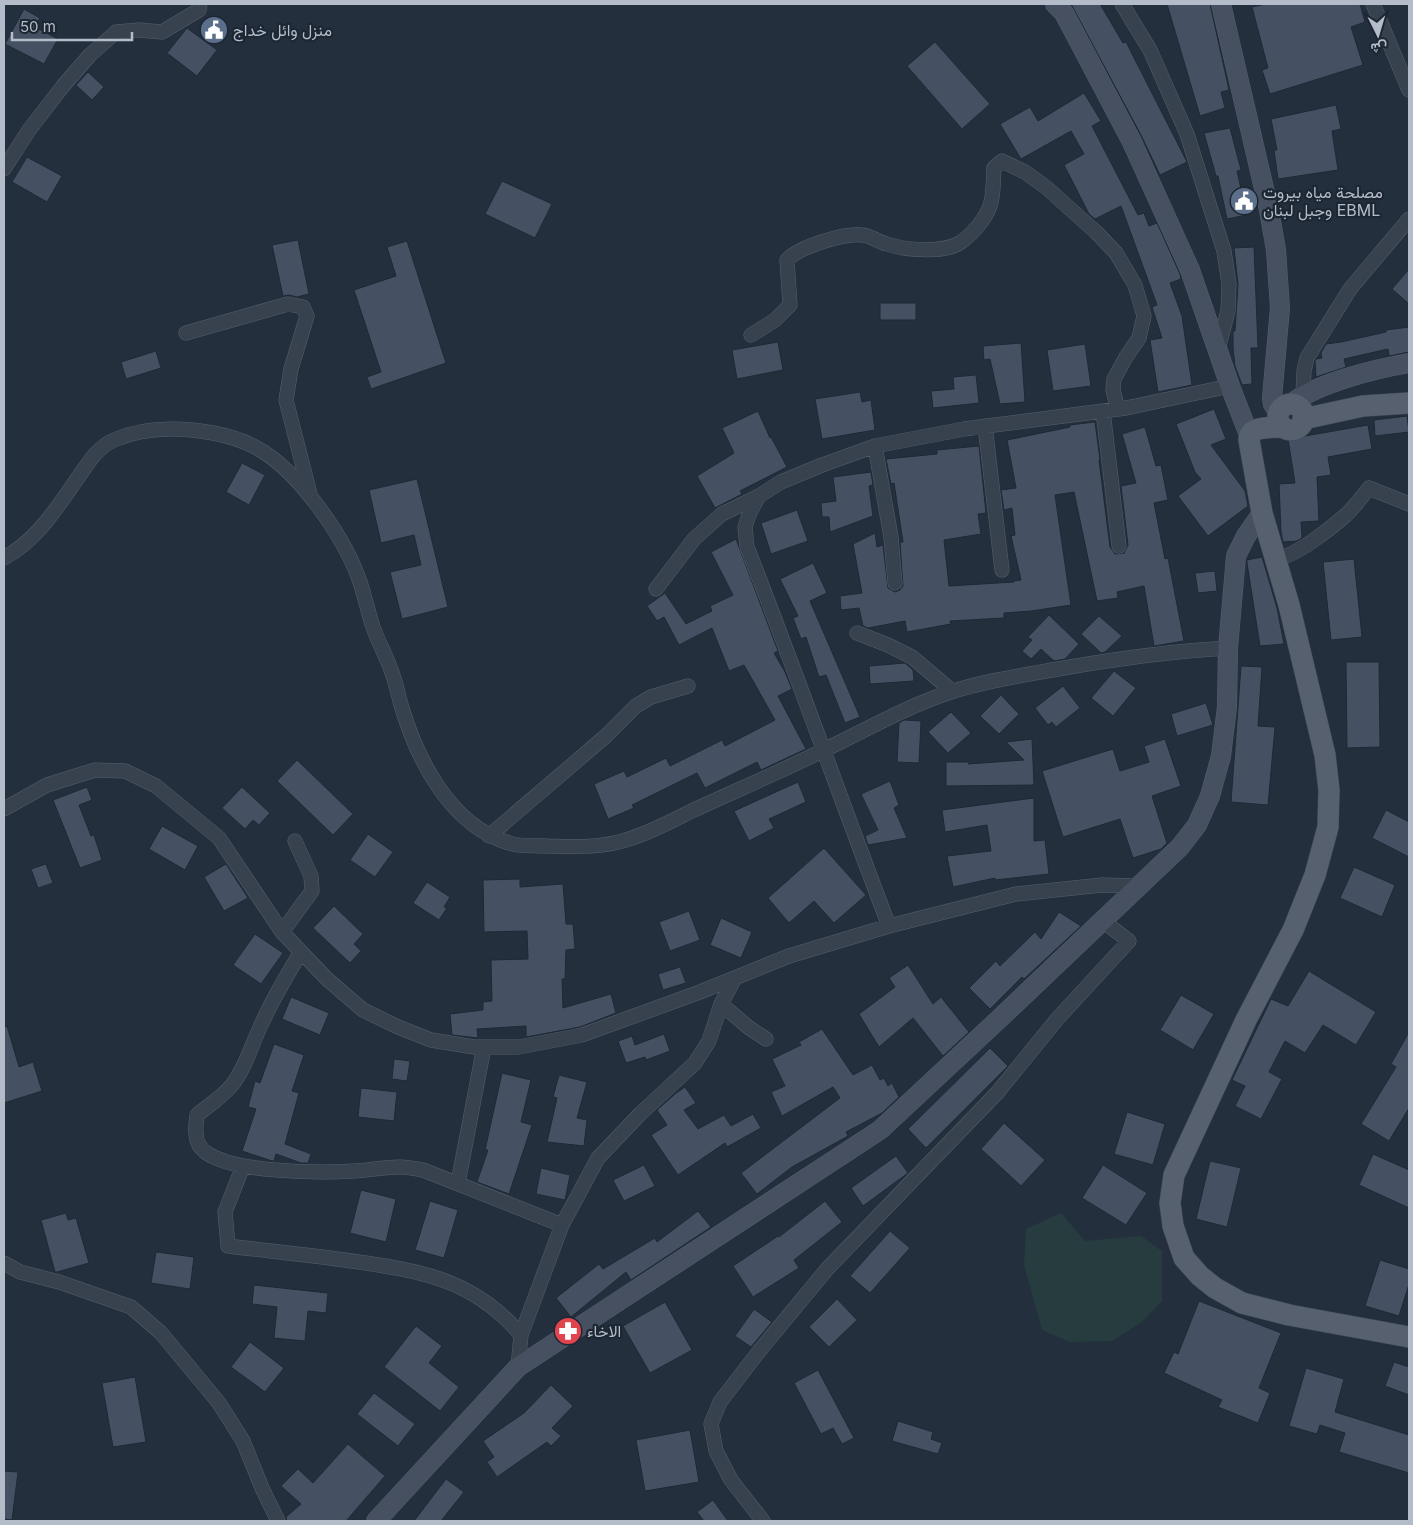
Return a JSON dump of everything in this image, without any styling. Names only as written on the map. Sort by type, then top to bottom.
[{"type":"main road","points":[[1409,404],[1292,412],[1252,432],[1250,435],[1262,513],[1289,605],[1325,755],[1329,790],[1328,827],[1315,875],[1293,930],[1246,1020],[1174,1176],[1170,1203],[1172,1226],[1184,1258],[1200,1276],[1215,1288],[1242,1303],[1290,1315],[1409,1337]]},
{"type":"street","points":[[4,169],[29,130],[63,86],[90,55],[116,32],[139,30],[162,32],[199,10],[200,4]]},
{"type":"street","points":[[1055,4],[1064,13],[1132,142],[1190,270],[1230,386],[1250,435]]},
{"type":"street","points":[[1122,4],[1150,50],[1187,134],[1224,251],[1229,284],[1228,311],[1218,349]]},
{"type":"street","points":[[1221,4],[1265,192],[1276,250],[1280,308],[1273,404],[1292,412]]},
{"type":"street","points":[[1373,4],[1409,90]]},
{"type":"street","points":[[751,335],[775,320],[790,305],[787,260],[793,253],[831,238],[862,235],[887,244],[915,249],[933,250],[958,244],[977,227],[990,206],[994,168],[1002,161],[1025,172],[1047,188],[1097,233],[1116,253],[1134,285],[1144,316],[1139,338],[1114,379],[1111,410],[1120,546]]},
{"type":"street","points":[[1292,412],[1307,358],[1350,289],[1409,219]]},
{"type":"street","points":[[186,333],[288,304],[303,307],[307,316],[291,369],[286,400],[311,497]]},
{"type":"street","points":[[1292,412],[1330,384],[1409,363]]},
{"type":"street","points":[[656,589],[694,539],[722,514],[759,496],[781,482],[875,446],[964,428],[1111,410],[1230,386]]},
{"type":"street","points":[[985,426],[1002,570]]},
{"type":"street","points":[[4,558],[35,535],[94,454],[110,441],[136,432],[168,428],[197,430],[232,437],[259,449],[286,469],[311,497],[334,531],[360,580],[373,627],[392,671],[411,735],[440,789],[476,828],[488,836],[514,845],[578,847],[631,839],[823,751],[893,715],[952,692],[1028,674],[1109,660],[1180,651],[1228,648]]},
{"type":"street","points":[[875,446],[891,537],[895,583]]},
{"type":"street","points":[[1276,559],[1286,558],[1302,548],[1346,515],[1369,488],[1409,504]]},
{"type":"street","points":[[759,496],[750,512],[745,527],[747,546],[794,666],[823,751],[889,926]]},
{"type":"street","points":[[376,1521],[518,1367],[880,1130],[1180,847],[1197,825],[1210,796],[1221,756],[1236,556],[1238,548],[1262,513]]},
{"type":"street","points":[[856,633],[888,645],[912,657],[952,692]]},
{"type":"street","points":[[488,836],[607,735],[636,706],[651,697],[688,686]]},
{"type":"street","points":[[4,810],[47,784],[95,770],[124,771],[156,786],[219,838],[282,932],[327,980],[364,1010],[398,1027],[431,1040],[484,1047],[519,1047],[582,1035],[789,956],[889,926],[1016,894],[1102,885],[1138,886]]},
{"type":"street","points":[[282,932],[312,892],[311,876],[296,841]]},
{"type":"street","points":[[763,1521],[731,1480],[716,1451],[711,1424],[720,1402],[828,1268],[997,1093],[1058,1018],[1129,941],[1103,921]]},
{"type":"street","points":[[301,952],[276,995],[261,1024],[248,1056],[233,1083],[221,1097],[197,1114],[196,1130],[199,1145],[208,1154],[222,1161],[244,1166],[321,1172],[401,1167],[423,1170],[562,1225]]},
{"type":"street","points":[[518,1367],[521,1335],[562,1225],[598,1158],[640,1114],[695,1063],[704,1050],[721,1004],[735,978]]},
{"type":"street","points":[[721,1004],[748,1027],[766,1039]]},
{"type":"street","points":[[458,1183],[484,1047]]},
{"type":"street","points":[[244,1166],[224,1212],[228,1246],[396,1268],[437,1277],[481,1298],[506,1317],[521,1335]]},
{"type":"street","points":[[4,1263],[20,1272],[59,1282],[131,1307],[160,1333],[219,1403],[244,1441],[262,1488],[278,1521]]},
{"type":"green space","points":[[1061,1213],[1085,1241],[1141,1236],[1162,1251],[1162,1301],[1142,1322],[1112,1341],[1070,1342],[1042,1330],[1024,1265],[1026,1229]]},
{"type":"building","points":[[1071,4],[1100,4],[1123,43],[1126,42],[1187,162],[1160,175],[1142,137]]},
{"type":"building","points":[[1167,4],[1210,4],[1229,90],[1221,92],[1225,108],[1200,116]]},
{"type":"building","points":[[1266,4],[1360,4],[1365,22],[1351,27],[1363,65],[1270,94],[1262,70],[1268,68],[1252,7]]},
{"type":"building","points":[[24,9],[40,18],[35,27],[58,39],[44,64],[5,44]]},
{"type":"building","points":[[187,28],[217,50],[197,76],[167,53]]},
{"type":"building","points":[[935,42],[990,104],[962,129],[907,66]]},
{"type":"building","points":[[88,72],[104,87],[92,100],[76,85]]},
{"type":"building","points":[[1084,93],[1101,121],[1092,126],[1138,215],[1144,213],[1149,226],[1157,223],[1180,274],[1181,279],[1170,283],[1182,316],[1192,385],[1158,392],[1150,340],[1162,338],[1152,307],[1157,305],[1121,206],[1095,219],[1089,214],[1064,165],[1084,154],[1071,131],[1021,159],[1000,124],[1030,107],[1038,121]]},
{"type":"building","points":[[1336,105],[1341,129],[1332,131],[1338,170],[1278,179],[1274,150],[1277,150],[1271,119]]},
{"type":"building","points":[[1230,128],[1241,170],[1237,171],[1247,215],[1227,219],[1218,176],[1216,176],[1204,133]]},
{"type":"building","points":[[27,157],[62,176],[47,202],[12,182]]},
{"type":"building","points":[[502,181],[552,204],[535,238],[485,214]]},
{"type":"building","points":[[298,240],[309,294],[297,297],[283,296],[272,245]]},
{"type":"building","points":[[407,241],[446,363],[371,389],[367,377],[381,372],[354,290],[396,276],[387,247]]},
{"type":"building","points":[[1254,247],[1258,348],[1251,348],[1252,384],[1242,385],[1235,366],[1233,348],[1238,284],[1234,248]]},
{"type":"building","points":[[1409,269],[1409,304],[1392,289]]},
{"type":"building","points":[[880,303],[916,303],[916,320],[880,320]]},
{"type":"building","points":[[1409,327],[1409,352],[1389,356],[1388,349],[1344,359],[1346,367],[1316,377],[1315,361],[1322,358],[1321,353],[1326,344],[1386,332],[1386,330]]},
{"type":"building","points":[[778,342],[783,370],[737,379],[732,350]]},
{"type":"building","points":[[1021,343],[1025,402],[1000,404],[990,359],[984,360],[983,346]]},
{"type":"building","points":[[1085,344],[1091,386],[1053,391],[1047,350]]},
{"type":"building","points":[[156,351],[161,368],[126,379],[121,362]]},
{"type":"building","points":[[976,375],[979,403],[933,408],[931,391],[954,389],[953,377]]},
{"type":"building","points":[[860,392],[862,402],[871,400],[875,430],[822,439],[815,399]]},
{"type":"building","points":[[1214,409],[1226,439],[1211,445],[1245,491],[1248,506],[1208,536],[1178,496],[1201,479],[1195,472],[1176,424]]},
{"type":"building","points":[[758,411],[770,438],[787,467],[740,491],[742,494],[715,508],[697,476],[734,453],[722,428]]},
{"type":"building","points":[[1407,416],[1409,432],[1375,436],[1374,420]]},
{"type":"building","points":[[1095,422],[1110,547],[1115,554],[1124,553],[1128,545],[1121,486],[1136,483],[1122,434],[1145,427],[1156,466],[1161,465],[1168,500],[1154,503],[1165,559],[1168,558],[1184,641],[1154,646],[1144,586],[1117,592],[1118,598],[1097,601],[1074,492],[1055,495],[1071,605],[1004,613],[1004,618],[950,621],[951,624],[907,632],[905,621],[868,628],[863,626],[859,608],[841,610],[840,596],[862,593],[853,544],[875,533],[877,547],[883,545],[888,588],[895,592],[903,586],[900,542],[903,542],[894,483],[891,484],[886,459],[937,454],[937,450],[979,446],[986,513],[978,514],[981,534],[944,540],[949,586],[1014,582],[1021,580],[1011,536],[1015,535],[1012,508],[1004,510],[1001,490],[1016,488],[1007,440],[1070,427],[1070,425]]},
{"type":"building","points":[[1368,425],[1372,449],[1328,457],[1331,475],[1317,477],[1319,521],[1301,522],[1302,538],[1297,541],[1283,542],[1279,484],[1295,483],[1288,439]]},
{"type":"building","points":[[242,463],[265,475],[249,505],[226,492]]},
{"type":"building","points":[[871,472],[873,485],[869,486],[873,516],[830,532],[829,517],[822,517],[821,503],[836,501],[833,477]]},
{"type":"building","points":[[417,479],[448,607],[402,619],[390,572],[421,565],[414,535],[381,543],[369,490]]},
{"type":"building","points":[[797,510],[808,541],[771,554],[761,523]]},
{"type":"building","points":[[736,539],[778,651],[774,653],[792,689],[778,696],[806,749],[761,770],[757,762],[705,788],[697,773],[632,805],[634,808],[608,819],[594,784],[624,771],[627,777],[666,758],[670,766],[722,740],[725,746],[775,720],[744,665],[729,671],[712,628],[679,645],[664,617],[657,621],[647,606],[665,593],[686,624],[712,611],[710,606],[733,595],[711,552]]},
{"type":"building","points":[[1262,557],[1277,608],[1284,644],[1260,646],[1247,560]]},
{"type":"building","points":[[1354,559],[1362,637],[1331,640],[1323,562]]},
{"type":"building","points":[[813,563],[827,593],[810,601],[860,717],[845,723],[826,675],[819,677],[806,637],[801,639],[793,618],[798,616],[780,579]]},
{"type":"building","points":[[1215,571],[1217,591],[1198,593],[1195,573]]},
{"type":"building","points":[[1049,615],[1079,644],[1065,659],[1054,661],[1041,649],[1031,659],[1022,651],[1032,640],[1028,637]]},
{"type":"building","points":[[1099,616],[1122,636],[1105,652],[1101,653],[1081,634]]},
{"type":"building","points":[[1346,662],[1379,662],[1380,747],[1347,748]]},
{"type":"building","points":[[905,663],[913,670],[914,681],[870,684],[869,666]]},
{"type":"building","points":[[1241,666],[1262,667],[1258,726],[1275,727],[1268,805],[1231,802]]},
{"type":"building","points":[[1114,671],[1136,688],[1113,716],[1091,698]]},
{"type":"building","points":[[1063,686],[1080,708],[1056,727],[1052,722],[1048,725],[1035,708]]},
{"type":"building","points":[[1001,695],[1019,714],[999,734],[980,716]]},
{"type":"building","points":[[1206,703],[1213,725],[1177,736],[1171,714]]},
{"type":"building","points":[[951,712],[971,733],[948,753],[928,732]]},
{"type":"building","points":[[904,720],[921,721],[919,763],[897,762],[899,723]]},
{"type":"building","points":[[1032,739],[1034,785],[946,786],[946,762],[970,762],[968,764],[1024,760],[1006,742]]},
{"type":"building","points":[[1165,739],[1181,786],[1152,796],[1167,843],[1161,849],[1133,858],[1120,819],[1063,837],[1042,771],[1113,749],[1120,771],[1149,762],[1144,746]]},
{"type":"building","points":[[297,760],[353,814],[333,835],[277,781]]},
{"type":"building","points":[[890,781],[899,805],[894,808],[907,838],[868,845],[865,836],[878,830],[861,794]]},
{"type":"building","points":[[798,782],[806,802],[769,819],[774,828],[749,841],[734,811]]},
{"type":"building","points":[[87,787],[92,800],[79,805],[91,836],[94,835],[102,860],[80,868],[53,800]]},
{"type":"building","points":[[242,787],[270,813],[259,825],[253,820],[245,829],[222,808]]},
{"type":"building","points":[[1034,798],[1034,841],[1045,840],[1049,874],[995,880],[995,878],[953,887],[947,856],[991,851],[987,825],[945,832],[942,810]]},
{"type":"building","points":[[1386,810],[1409,822],[1409,857],[1372,838]]},
{"type":"building","points":[[162,826],[198,846],[185,870],[149,849]]},
{"type":"building","points":[[368,834],[393,852],[375,877],[350,860]]},
{"type":"building","points":[[824,848],[866,895],[834,923],[814,901],[789,923],[768,898]]},
{"type":"building","points":[[46,864],[53,883],[38,888],[31,869]]},
{"type":"building","points":[[226,864],[248,898],[224,911],[204,877]]},
{"type":"building","points":[[1354,867],[1395,885],[1382,917],[1340,898]]},
{"type":"building","points":[[520,879],[520,887],[563,884],[566,924],[573,924],[575,949],[566,950],[565,979],[562,979],[563,1008],[611,994],[616,1013],[580,1027],[526,1037],[526,1026],[477,1029],[478,1038],[452,1035],[450,1014],[483,1010],[483,1002],[492,1001],[491,960],[528,959],[527,931],[484,932],[483,880]]},
{"type":"building","points":[[427,882],[450,897],[444,907],[447,908],[439,920],[413,903]]},
{"type":"building","points":[[334,906],[363,934],[354,944],[361,951],[350,963],[313,928]]},
{"type":"building","points":[[689,911],[700,940],[670,951],[659,922]]},
{"type":"building","points":[[1059,912],[1081,926],[1024,979],[1022,977],[990,1009],[969,988],[996,961],[1000,966],[1035,932],[1041,939]]},
{"type":"building","points":[[721,918],[752,932],[741,958],[710,945]]},
{"type":"building","points":[[255,934],[283,953],[261,984],[233,965]]},
{"type":"building","points":[[908,965],[933,1004],[941,997],[969,1032],[943,1056],[913,1018],[879,1047],[859,1014],[895,987],[889,978]]},
{"type":"building","points":[[680,967],[686,983],[663,990],[658,974]]},
{"type":"building","points":[[1309,971],[1376,1012],[1356,1045],[1323,1025],[1305,1053],[1285,1041],[1269,1072],[1282,1079],[1261,1119],[1235,1106],[1245,1086],[1232,1080],[1271,999],[1288,1006]]},
{"type":"building","points":[[1181,995],[1214,1014],[1193,1050],[1160,1030]]},
{"type":"building","points":[[291,997],[329,1013],[320,1035],[282,1019]]},
{"type":"building","points":[[7,1026],[19,1067],[33,1062],[42,1091],[4,1103],[4,1027]]},
{"type":"building","points":[[822,1029],[853,1075],[872,1065],[880,1080],[884,1078],[888,1086],[892,1083],[899,1097],[882,1113],[846,1132],[848,1136],[792,1167],[757,1194],[741,1173],[840,1098],[833,1087],[782,1116],[771,1092],[785,1086],[772,1059],[801,1045],[799,1042]]},
{"type":"building","points":[[1409,1032],[1409,1108],[1389,1141],[1361,1124],[1396,1067],[1391,1064]]},
{"type":"building","points":[[664,1034],[670,1051],[646,1060],[645,1057],[626,1063],[618,1041],[632,1036],[635,1045]]},
{"type":"building","points":[[274,1044],[304,1055],[292,1091],[299,1093],[285,1144],[311,1154],[308,1163],[301,1163],[276,1154],[274,1161],[272,1161],[242,1151],[256,1109],[248,1107],[255,1081],[260,1083]]},
{"type":"building","points":[[990,1048],[1008,1066],[926,1148],[908,1129]]},
{"type":"building","points":[[394,1059],[410,1061],[407,1081],[392,1079]]},
{"type":"building","points":[[502,1073],[531,1080],[521,1122],[532,1125],[509,1194],[477,1182],[488,1150],[485,1150]]},
{"type":"building","points":[[559,1075],[587,1082],[577,1118],[587,1120],[584,1146],[547,1142],[557,1098],[553,1097]]},
{"type":"building","points":[[685,1087],[696,1103],[684,1110],[698,1129],[724,1115],[731,1126],[753,1114],[761,1128],[727,1147],[725,1143],[678,1175],[651,1135],[667,1125],[657,1110]]},
{"type":"building","points":[[361,1088],[397,1092],[394,1121],[358,1117]]},
{"type":"building","points":[[1127,1112],[1165,1124],[1153,1165],[1114,1154]]},
{"type":"building","points":[[1004,1123],[1045,1160],[1021,1186],[981,1149]]},
{"type":"building","points":[[1373,1154],[1409,1170],[1409,1208],[1359,1185]]},
{"type":"building","points":[[896,1156],[908,1173],[863,1206],[851,1188]]},
{"type":"building","points":[[1210,1161],[1241,1168],[1227,1227],[1196,1219]]},
{"type":"building","points":[[644,1165],[655,1186],[624,1201],[613,1180]]},
{"type":"building","points":[[1103,1165],[1147,1193],[1126,1225],[1082,1198]]},
{"type":"building","points":[[541,1168],[570,1175],[565,1200],[536,1194]]},
{"type":"building","points":[[361,1190],[396,1199],[386,1242],[350,1233]]},
{"type":"building","points":[[430,1201],[458,1210],[444,1258],[415,1250]]},
{"type":"building","points":[[825,1201],[842,1222],[794,1260],[799,1268],[753,1297],[733,1266],[779,1237]]},
{"type":"building","points":[[698,1211],[711,1227],[631,1280],[626,1272],[571,1317],[556,1298],[599,1264],[603,1269],[655,1238],[657,1242]]},
{"type":"building","points":[[66,1213],[68,1220],[76,1218],[89,1263],[55,1272],[41,1220]]},
{"type":"building","points":[[890,1231],[910,1248],[870,1293],[850,1276]]},
{"type":"building","points":[[156,1252],[194,1257],[190,1289],[151,1283]]},
{"type":"building","points":[[1380,1260],[1409,1269],[1409,1284],[1399,1316],[1365,1306]]},
{"type":"building","points":[[254,1285],[328,1293],[326,1313],[308,1311],[305,1341],[274,1338],[277,1307],[252,1304]]},
{"type":"building","points":[[837,1299],[857,1320],[829,1347],[809,1327]]},
{"type":"building","points":[[1199,1301],[1281,1333],[1259,1388],[1270,1393],[1258,1423],[1218,1407],[1222,1400],[1164,1373],[1174,1352],[1178,1354]]},
{"type":"building","points":[[665,1302],[692,1350],[650,1373],[623,1326]]},
{"type":"building","points":[[754,1309],[772,1322],[751,1347],[735,1336]]},
{"type":"building","points":[[416,1326],[442,1346],[429,1363],[459,1387],[440,1411],[384,1367]]},
{"type":"building","points":[[250,1342],[284,1368],[265,1392],[231,1367]]},
{"type":"building","points":[[1394,1362],[1409,1367],[1409,1395],[1385,1386]]},
{"type":"building","points":[[1306,1368],[1344,1379],[1335,1412],[1409,1435],[1409,1473],[1339,1452],[1345,1433],[1320,1425],[1317,1434],[1289,1426]]},
{"type":"building","points":[[818,1370],[854,1438],[842,1444],[833,1428],[821,1434],[794,1383]]},
{"type":"building","points":[[135,1377],[146,1442],[113,1447],[102,1383]]},
{"type":"building","points":[[551,1385],[573,1406],[552,1428],[561,1436],[551,1446],[547,1442],[497,1477],[487,1462],[494,1457],[483,1441],[524,1413]]},
{"type":"building","points":[[374,1393],[415,1424],[398,1446],[357,1414]]},
{"type":"building","points":[[898,1421],[933,1432],[931,1439],[942,1443],[938,1454],[892,1441]]},
{"type":"building","points":[[690,1430],[699,1482],[645,1491],[636,1440]]},
{"type":"building","points":[[348,1444],[385,1476],[346,1521],[287,1521],[286,1517],[301,1504],[281,1486],[298,1469],[313,1483]]},
{"type":"building","points":[[4,1471],[18,1472],[12,1520],[4,1519]]},
{"type":"building","points":[[446,1479],[464,1492],[441,1521],[414,1521]]},
{"type":"building","points":[[713,1500],[728,1521],[704,1521],[697,1512]]},
{"type":"place","name":"منزل وائل خداج","points":[[214,30]]},
{"type":"place","name":"مصلحة مياه بيروت وجبل لبنان EBML","points":[[1244,201]]},
{"type":"place","name":"الاخاء","points":[[568,1331]]}]
